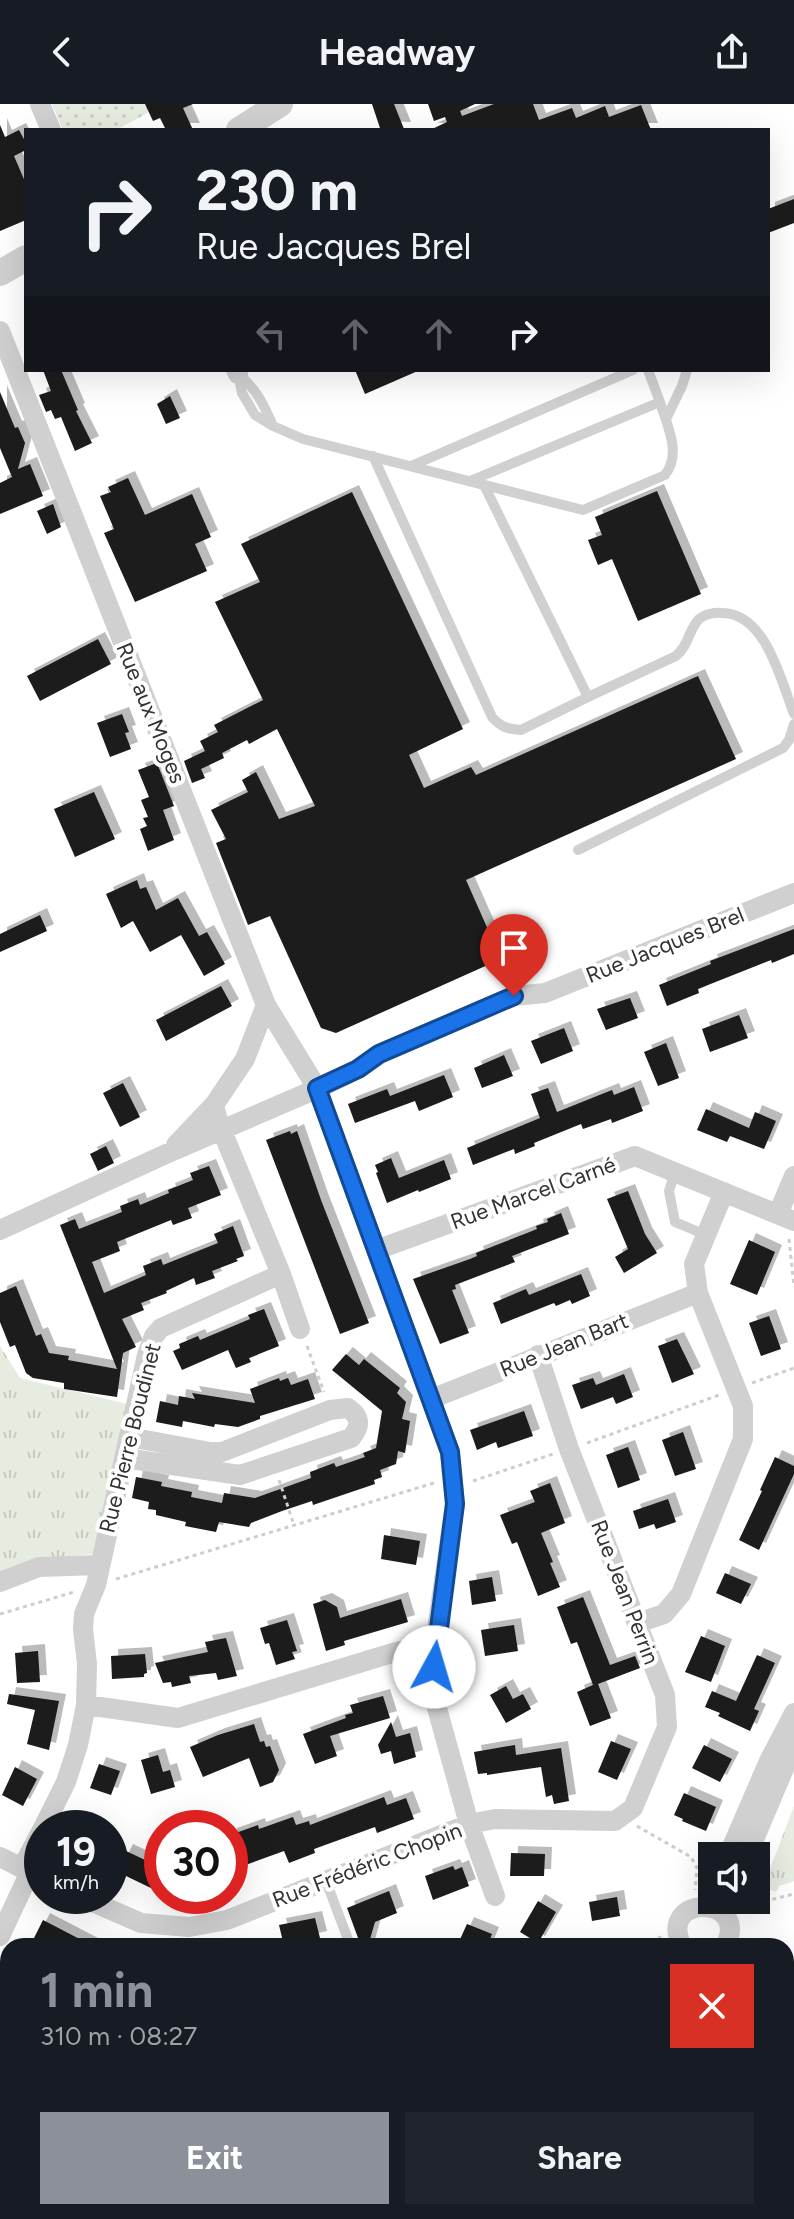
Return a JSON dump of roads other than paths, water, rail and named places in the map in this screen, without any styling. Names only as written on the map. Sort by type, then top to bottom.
[{"type":"street","points":[[40,104],[50,128]]},
{"type":"street","points":[[242,128],[280,104]]},
{"type":"street","points":[[0,273],[24,259]]},
{"type":"street","name":"Rue aux Moges","points":[[0,331],[266,1005],[317,1088],[450,1452],[455,1504],[434,1650],[433,1683],[469,1824],[495,1896]]},
{"type":"street","name":"Rue Jacques Brel","points":[[0,1230],[358,1069],[379,1054],[514,996],[545,993],[794,893]]},
{"type":"street","points":[[166,1154],[214,1105],[245,1059],[266,1005]]},
{"type":"street","points":[[214,1105],[300,1329]]},
{"type":"street","name":"Rue Marcel Carné","points":[[376,1250],[635,1156],[724,1192],[787,1223]]},
{"type":"street","points":[[787,1223],[794,1176]]},
{"type":"street","points":[[638,1623],[664,1614],[681,1594],[743,1439],[743,1406],[698,1293],[694,1264],[724,1192]]},
{"type":"street","name":"Rue Pierre Boudinet","points":[[52,1810],[66,1782],[86,1705],[84,1614],[98,1575],[147,1355],[154,1336],[161,1328],[281,1274]]},
{"type":"street","name":"Rue Jean Bart","points":[[431,1399],[698,1293]]},
{"type":"street","name":"Rue Jean Perrin","points":[[538,1355],[569,1449],[665,1695],[667,1727],[633,1808],[618,1819]]},
{"type":"street","points":[[124,1458],[240,1475],[351,1438],[359,1421],[348,1408],[330,1410],[222,1452],[129,1437]]},
{"type":"street","points":[[0,1582],[39,1567],[98,1575]]},
{"type":"street","points":[[86,1705],[178,1718],[399,1651],[434,1650]]},
{"type":"street","points":[[734,1842],[769,1761],[794,1713]]},
{"type":"street","points":[[753,1842],[794,1745]]},
{"type":"street","name":"Rue Frédéric Chopin","points":[[120,1914],[141,1923],[189,1927],[227,1920],[469,1824],[495,1819],[618,1819]]},
{"type":"street","points":[[0,1857],[24,1869]]},
{"type":"street","name":"Rue Pierre Boudinet","points":[[0,1936],[24,1886]]},
{"type":"street","points":[[675,1938],[682,1916],[698,1902]]},
{"type":"street","points":[[728,1938],[729,1924],[735,1914]]},
{"type":"lane","points":[[237,372],[242,393],[255,415],[303,439],[583,510],[665,475],[672,467],[674,450],[649,372]]},
{"type":"lane","points":[[411,466],[628,372]]},
{"type":"lane","points":[[665,420],[686,372]]},
{"type":"lane","points":[[470,481],[660,402]]},
{"type":"lane","points":[[373,456],[492,717],[500,726],[521,730],[676,656],[685,648],[699,619],[720,612],[737,614],[759,633],[794,714]]},
{"type":"lane","points":[[484,485],[588,697]]},
{"type":"lane","points":[[578,850],[783,748],[794,724]]},
{"type":"lane","points":[[675,1172],[669,1191],[675,1222],[706,1235]]},
{"type":"lane","points":[[326,1881],[347,1938]]}]
